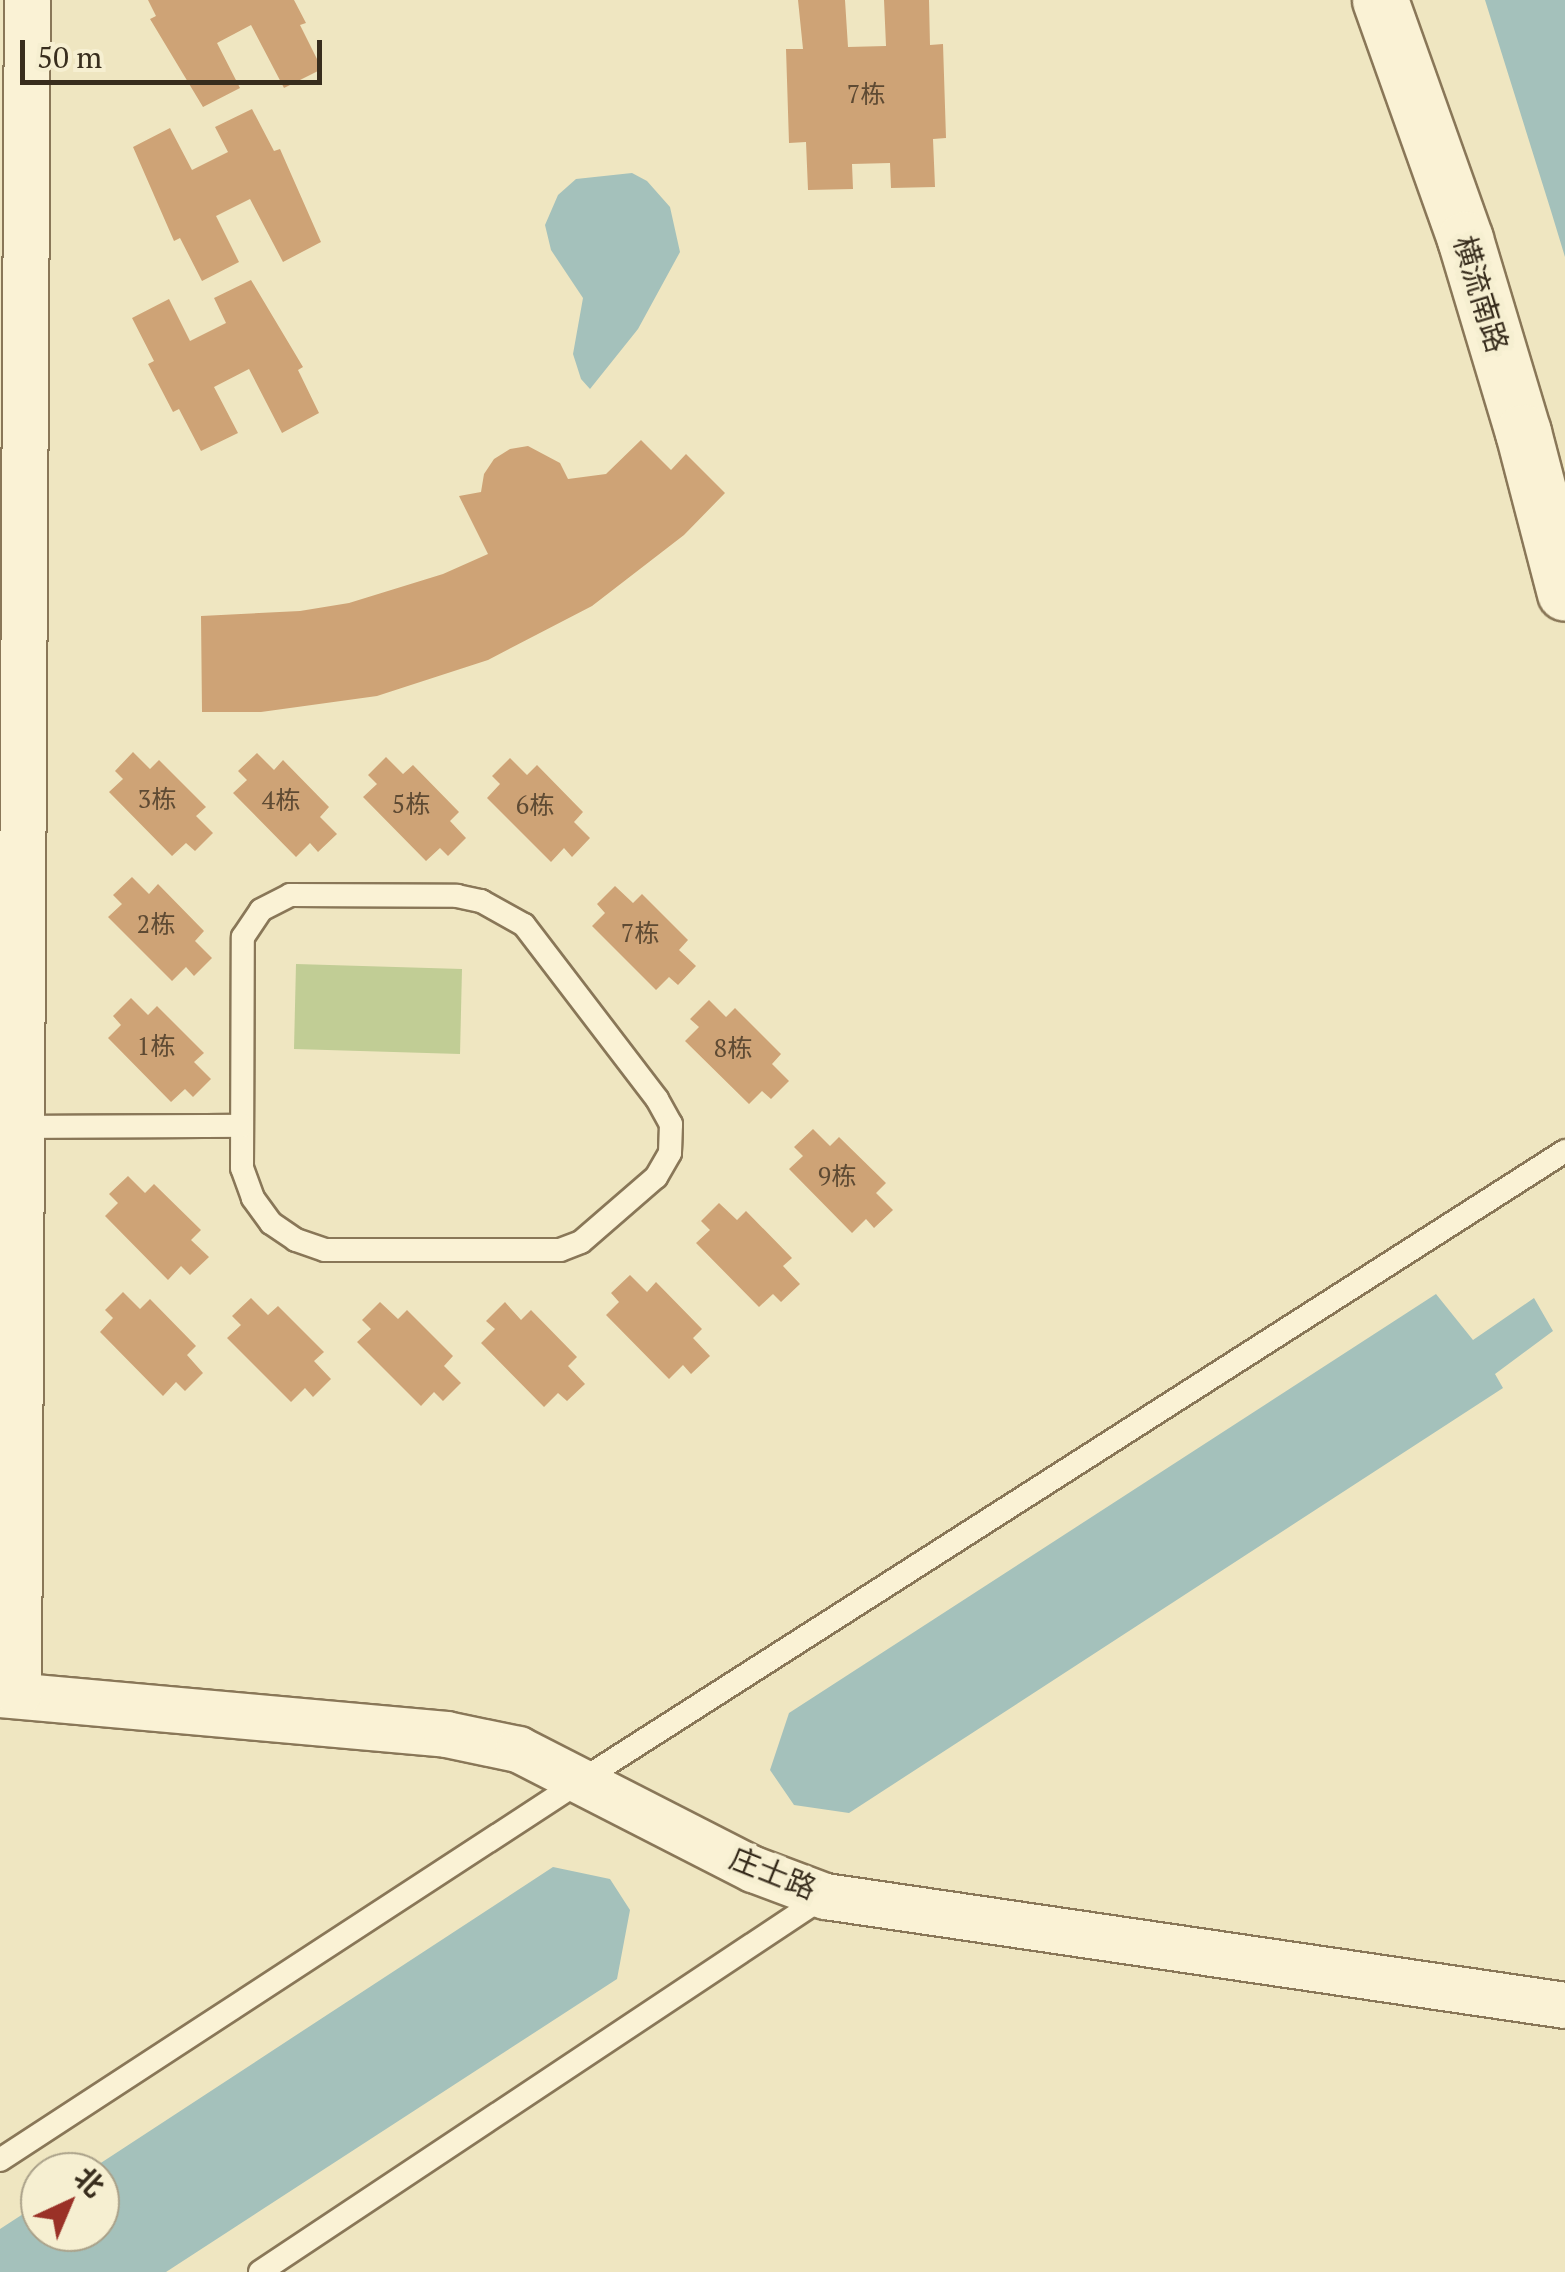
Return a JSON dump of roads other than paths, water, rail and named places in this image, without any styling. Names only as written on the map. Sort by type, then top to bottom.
[{"type":"street","points":[[9,1694],[21,1127],[27,0]]},
{"type":"street","name":"横流南路","points":[[1380,0],[1464,239],[1523,432],[1565,593]]},
{"type":"street","name":"庄士路","points":[[9,1694],[446,1734],[518,1749],[753,1868],[825,1896],[1565,2005]]},
{"type":"lane","points":[[290,895],[456,896],[504,911],[541,942],[657,1099],[670,1124],[670,1153],[656,1178],[581,1242],[560,1250],[325,1250],[296,1240],[271,1223],[252,1198],[242,1168],[242,1126],[243,936],[261,910],[290,895]]},
{"type":"lane","points":[[21,1127],[242,1126]]},
{"type":"lane","points":[[0,2160],[582,1780],[1565,1150]]},
{"type":"lane","points":[[260,2272],[825,1896]]},
{"type":"water","points":[[1485,0],[1565,0],[1565,257],[1551,211]]},
{"type":"water","points":[[632,173],[647,181],[670,207],[680,252],[638,329],[590,389],[581,379],[573,354],[583,298],[551,250],[545,225],[558,195],[576,179]]},
{"type":"water","points":[[1436,1294],[1473,1340],[1534,1298],[1553,1331],[1495,1374],[1503,1388],[849,1813],[794,1805],[770,1770],[789,1713]]},
{"type":"water","points":[[553,1867],[610,1879],[630,1910],[617,1979],[166,2272],[0,2272],[0,2229],[20,2216],[20,2252],[120,2252],[118,2152]]}]
